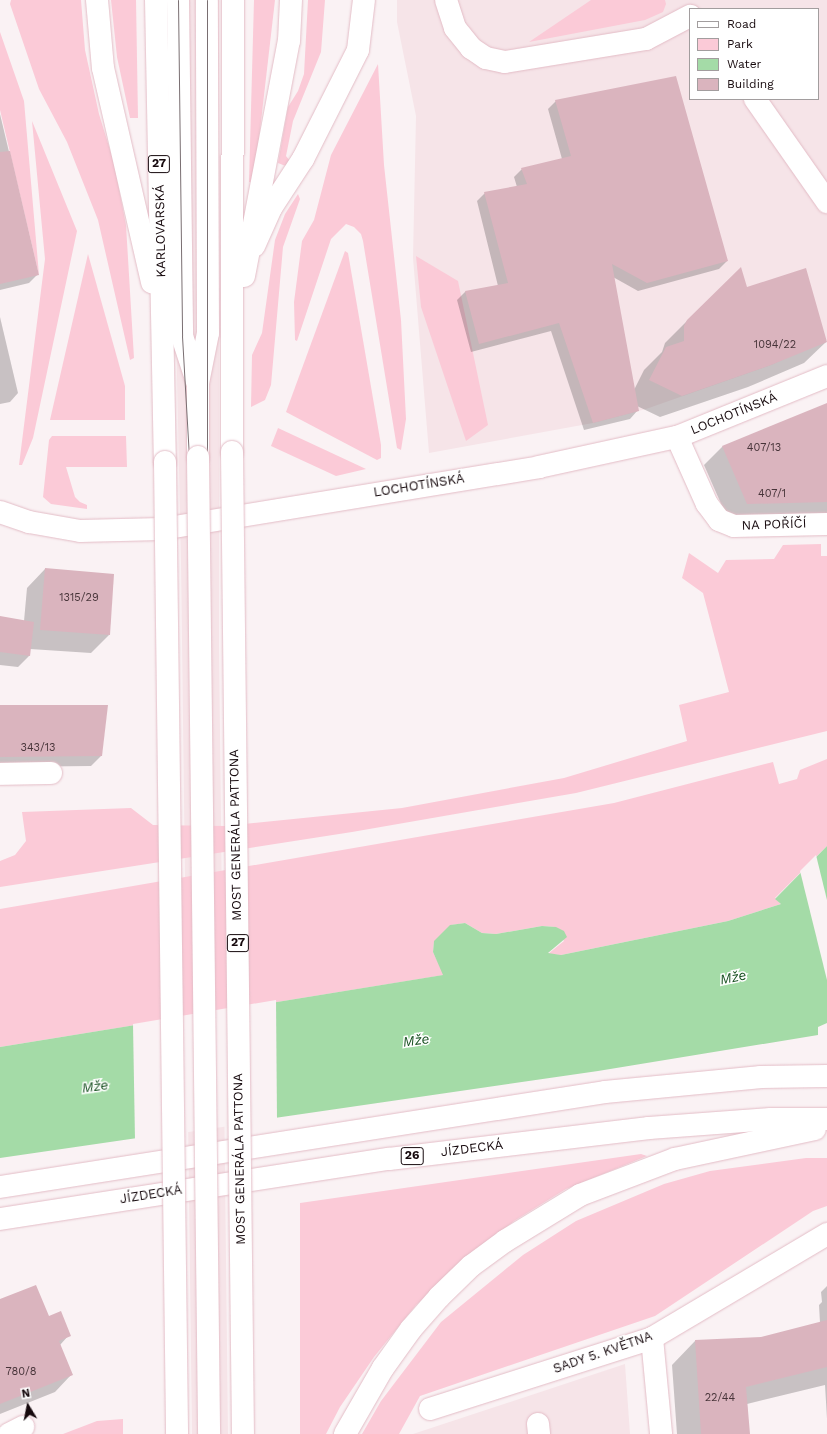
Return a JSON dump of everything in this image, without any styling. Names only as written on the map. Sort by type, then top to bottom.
[{"type":"main road","points":[[97,0],[103,68],[163,328]]},
{"type":"main road","name":"KARLOVARSKÁ","points":[[156,0],[165,462],[177,1434]]},
{"type":"main road","name":"KARLOVARSKÁ","points":[[178,0],[182,336],[198,383]]},
{"type":"main road","name":"KARLOVARSKÁ","points":[[207,0],[208,333],[198,383],[198,457],[209,1434]]},
{"type":"main road","name":"27","points":[[233,0],[234,341]]},
{"type":"main road","points":[[234,341],[246,266],[288,41],[291,0]]},
{"type":"main road","points":[[246,266],[271,208],[303,159],[358,50],[364,0]]},
{"type":"main road","points":[[686,0],[692,8]]},
{"type":"main road","points":[[447,4],[455,28],[471,48],[486,58],[505,62],[646,39],[681,22]]},
{"type":"main road","points":[[756,100],[827,202]]},
{"type":"main road","name":"MOST GENERÁLA PATTONA","points":[[234,341],[232,452],[243,1434]]},
{"type":"main road","name":"LOCHOTÍNSKÁ","points":[[0,512],[29,522],[80,531],[162,529],[539,467],[677,437],[827,376]]},
{"type":"main road","name":"NA POŘÍČÍ","points":[[677,437],[707,504],[718,520],[734,526],[827,524]]},
{"type":"main road","points":[[0,774],[51,773]]},
{"type":"main road","points":[[0,1187],[605,1092],[761,1077],[825,1076]]},
{"type":"main road","name":"JÍZDECKÁ","points":[[0,1219],[389,1159],[570,1137],[649,1128],[763,1119],[827,1119]]},
{"type":"main road","points":[[345,1434],[382,1368],[438,1297],[471,1266],[542,1217],[580,1195],[675,1159],[760,1138],[827,1127]]},
{"type":"main road","name":"SADY 5. KVĚTNA","points":[[430,1409],[652,1338],[827,1234]]},
{"type":"main road","points":[[652,1338],[661,1434]]},
{"type":"shaded area","points":[[169,0],[219,0],[219,644],[228,1434],[192,1434],[181,563]]},
{"type":"shaded area","points":[[397,0],[827,0],[827,340],[771,365],[646,409],[593,423],[429,453],[413,258],[416,116],[397,22]]},
{"type":"shaded area","points":[[625,1364],[630,1434],[413,1434]]},
{"type":"green space","points":[[11,0],[81,0],[85,50],[99,114],[114,163],[126,225],[134,358],[130,360],[98,220],[67,142],[39,89],[10,4]]},
{"type":"green space","points":[[111,0],[136,0],[138,118],[130,118],[117,57]]},
{"type":"green space","points":[[254,0],[275,0],[254,182],[249,182]]},
{"type":"green space","points":[[308,0],[325,0],[321,52],[293,121],[286,156],[290,161],[287,166],[278,163],[288,107],[298,91],[304,74]]},
{"type":"green space","points":[[591,0],[665,0],[666,4],[663,12],[645,20],[529,42]]},
{"type":"green space","points":[[0,32],[24,101],[39,275],[0,110]]},
{"type":"green space","points":[[378,64],[384,165],[401,320],[406,419],[401,450],[397,448],[363,241],[361,234],[354,227],[346,224],[331,239],[297,341],[295,340],[294,302],[302,241],[314,220],[331,155]]},
{"type":"green space","points":[[32,121],[77,231],[33,438],[22,465],[19,465],[45,259]]},
{"type":"green space","points":[[298,194],[300,199],[283,247],[271,385],[265,400],[251,407],[252,355],[262,333],[275,240],[285,214]]},
{"type":"green space","points":[[345,251],[348,253],[381,445],[381,458],[377,460],[286,412]]},
{"type":"green space","points":[[88,254],[125,386],[125,420],[50,420]]},
{"type":"green space","points":[[416,256],[458,281],[488,425],[466,441],[421,307]]},
{"type":"green space","points":[[278,428],[366,469],[336,476],[271,446]]},
{"type":"green space","points":[[52,436],[126,436],[127,467],[66,467],[75,497],[80,502],[87,505],[87,509],[51,504],[43,497],[49,440]]},
{"type":"green space","points":[[821,544],[821,556],[827,556],[827,731],[576,793],[352,832],[0,887],[0,861],[15,855],[26,841],[22,812],[131,808],[153,825],[225,826],[402,808],[564,778],[687,741],[679,705],[729,692],[703,593],[682,578],[689,553],[718,573],[726,560],[774,559],[783,545]]},
{"type":"green space","points":[[827,759],[827,846],[775,898],[781,904],[728,921],[561,955],[548,954],[564,941],[555,927],[542,926],[496,934],[482,933],[465,923],[451,925],[434,942],[433,952],[444,975],[0,1047],[0,909],[614,803],[773,762],[779,784],[797,779],[800,770]]},
{"type":"green space","points":[[641,1154],[647,1156],[566,1189],[514,1221],[465,1261],[416,1305],[374,1357],[340,1407],[326,1434],[300,1434],[300,1203]]},
{"type":"green space","points":[[806,1158],[827,1158],[827,1206],[813,1211],[655,1316],[420,1396],[399,1434],[362,1434],[381,1401],[441,1322],[523,1255],[576,1221],[664,1184],[710,1171]]},
{"type":"green space","points":[[123,1419],[123,1434],[63,1434],[97,1421]]},
{"type":"water","name":"Mže","points":[[827,846],[827,1023],[818,1027],[818,1035],[598,1071],[0,1158],[0,1047],[443,975],[433,952],[434,941],[450,925],[465,923],[482,933],[496,934],[542,926],[556,927],[564,931],[567,937],[548,953],[561,955],[728,921],[781,904],[775,899]]},
{"type":"pier","points":[[816,855],[827,900],[827,980],[800,871]]},
{"type":"pier","points":[[276,1000],[277,1119],[135,1140],[133,1024]]},
{"type":"building","points":[[676,76],[728,261],[647,283],[612,264],[639,411],[593,423],[559,323],[479,344],[465,291],[508,283],[484,192],[527,184],[521,168],[571,156],[555,100]]},
{"type":"building","points":[[10,151],[39,275],[0,284],[0,152]]},
{"type":"building","points":[[741,267],[747,287],[806,268],[827,342],[771,365],[682,396],[649,380],[666,347],[684,341],[684,326],[687,320]]},
{"type":"building","points":[[827,403],[827,502],[747,504],[722,446]]},
{"type":"building","points":[[45,568],[114,574],[110,635],[40,630]]},
{"type":"building","points":[[0,616],[34,622],[30,656],[0,652]]},
{"type":"building","points":[[0,705],[108,705],[102,756],[0,757]]},
{"type":"building","points":[[36,1285],[49,1316],[61,1311],[71,1336],[59,1341],[73,1375],[0,1404],[0,1299]]},
{"type":"building","points":[[827,1320],[827,1367],[746,1387],[750,1434],[701,1434],[695,1340],[761,1337]]},
{"type":"tram line","points":[[178,0],[182,336],[189,458],[202,1434]]},
{"type":"tram line","points":[[207,0],[207,456],[215,1434]]}]
